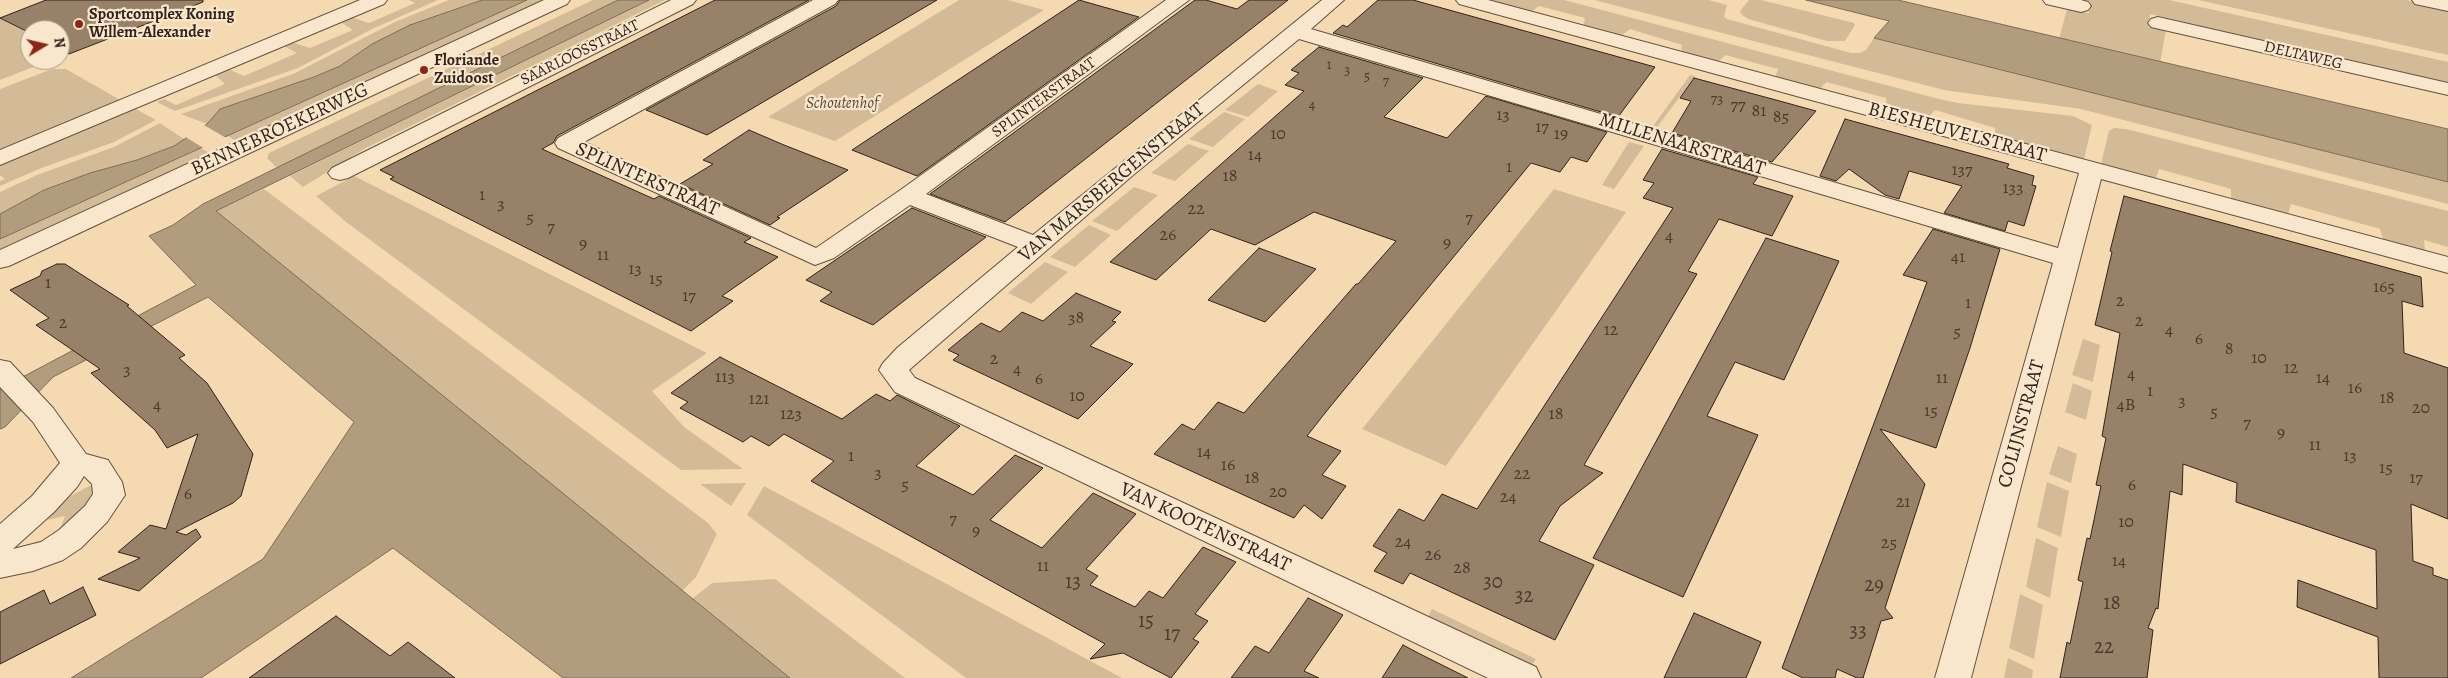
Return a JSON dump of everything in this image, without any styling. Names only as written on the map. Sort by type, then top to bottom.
[{"type":"street","points":[[0,158],[377,0]]},
{"type":"street","name":"BENNEBROEKERWEG","points":[[0,260],[560,0]]},
{"type":"street","name":"SAARLOOSSTRAAT","points":[[340,173],[686,0]]},
{"type":"street","name":"SPLINTERSTRAAT","points":[[828,0],[566,143],[616,164],[815,257],[825,253],[908,196],[1179,0]]},
{"type":"street","name":"VAN MARSBERGENSTRAAT","points":[[893,370],[907,355],[1038,246],[1124,171],[1334,0]]},
{"type":"street","name":"BIESHEUVELSTRAAT","points":[[1466,0],[2448,265]]},
{"type":"street","points":[[2053,0],[2082,6]]},
{"type":"street","points":[[2422,0],[2448,5]]},
{"type":"street","name":"DELTAWEG","points":[[2158,23],[2448,89]]},
{"type":"street","name":"MILLENAARSTRAAT","points":[[1296,31],[2068,259]]},
{"type":"street","name":"COLIJNSTRAAT","points":[[1953,678],[2092,169]]},
{"type":"street","points":[[908,196],[1038,246]]},
{"type":"street","points":[[0,565],[33,558],[52,551],[70,539],[96,514],[109,495],[107,482],[97,468],[76,464],[43,415],[1,370]]},
{"type":"street","name":"VAN KOOTENSTRAAT","points":[[893,370],[905,386],[1523,678]]},
{"type":"street","points":[[0,542],[23,524],[43,504],[66,479],[76,464]]},
{"type":"green space","points":[[409,0],[438,0],[372,29],[298,68],[175,111],[157,102],[164,99],[176,105],[225,84],[214,74],[228,69],[244,76],[297,53],[282,45],[291,42],[310,48],[353,30],[339,21],[351,17],[369,23],[415,3]]},
{"type":"green space","points":[[449,0],[482,0],[451,10],[372,44],[340,66],[314,77],[220,109],[207,124],[181,114],[293,74],[395,22]]},
{"type":"green space","points":[[527,0],[545,0],[236,141],[228,136]]},
{"type":"green space","points":[[593,0],[618,0],[277,168],[267,158],[269,153]]},
{"type":"green space","points":[[649,0],[665,0],[364,149],[303,187],[290,176]]},
{"type":"green space","name":"Schoutenhof","points":[[959,0],[1008,0],[1044,10],[835,141],[768,117]]},
{"type":"green space","points":[[1489,0],[1564,0],[1939,99],[1958,103],[2073,116],[2092,125],[2084,159],[1995,136],[1995,128],[1935,110],[1928,118],[1887,108],[1886,98],[1826,82],[1820,89],[1775,78],[1778,69],[1725,55],[1718,62],[1681,53],[1682,45],[1630,29],[1621,36],[1583,27],[1585,18],[1539,6],[1531,12]]},
{"type":"green space","points":[[1594,0],[1709,0],[1727,5],[1724,17],[1727,19],[1851,53],[1860,53],[1866,50],[1874,38],[2448,182],[2448,204],[2081,109],[1944,90]]},
{"type":"green space","points":[[1749,0],[1761,0],[1854,23],[1855,25],[1845,41],[1827,41],[1748,19],[1740,11]]},
{"type":"green space","points":[[2082,0],[2169,0],[2448,62],[2448,83],[2150,14],[2149,27],[2166,30],[2160,63],[2059,39],[2067,9],[2089,13],[2090,2]]},
{"type":"green space","points":[[2198,0],[2406,0],[2448,9],[2448,55]]},
{"type":"green space","points":[[0,18],[20,29],[20,70],[26,70],[0,80]]},
{"type":"green space","points":[[49,70],[68,70],[122,101],[0,150],[0,89]]},
{"type":"green space","points":[[1690,75],[1695,76],[1655,130],[1651,129]]},
{"type":"green space","points":[[1258,84],[1278,91],[1248,117],[1225,110]]},
{"type":"green space","points":[[134,108],[156,120],[114,142],[39,169],[0,186],[0,181],[5,179],[0,175],[0,165]]},
{"type":"green space","points":[[1224,112],[1245,119],[1213,147],[1189,139]]},
{"type":"green space","points":[[160,123],[184,139],[174,146],[137,160],[90,173],[44,190],[0,214],[0,192],[37,175],[114,147]]},
{"type":"green space","points":[[2114,128],[2126,129],[2448,211],[2448,247],[2424,240],[2425,251],[2384,241],[2380,229],[2291,204],[2288,215],[2231,199],[2231,189],[2159,169],[2156,178],[2101,164],[2109,131]]},
{"type":"green space","points":[[1629,142],[1644,146],[1614,189],[1602,185]]},
{"type":"green space","points":[[1188,144],[1209,151],[1175,181],[1151,173]]},
{"type":"green space","points":[[201,148],[214,156],[0,254],[0,239]]},
{"type":"green space","points":[[354,176],[707,353],[652,391],[684,427],[743,469],[681,470],[346,222],[316,196]]},
{"type":"green space","points":[[1134,187],[1158,195],[1117,231],[1092,221]]},
{"type":"green space","points":[[264,189],[708,523],[717,534],[696,577],[681,592],[215,211]]},
{"type":"green space","points":[[1554,189],[1626,212],[1446,466],[1362,429]]},
{"type":"green space","points":[[1089,225],[1111,235],[1075,267],[1050,257]]},
{"type":"green space","points":[[1045,262],[1068,272],[1031,304],[1008,293]]},
{"type":"green space","points":[[2083,339],[2100,345],[2093,382],[2072,375]]},
{"type":"green space","points":[[2073,383],[2092,391],[2086,420],[2065,412]]},
{"type":"green space","points":[[2058,446],[2077,454],[2071,483],[2049,474]]},
{"type":"green space","points":[[2047,482],[2069,491],[2061,537],[2037,527]]},
{"type":"green space","points":[[746,483],[731,506],[700,484]]},
{"type":"green space","points":[[95,485],[99,495],[86,516],[74,527],[48,544],[37,545],[35,542],[57,537],[65,516],[47,520],[56,510],[69,497],[89,486]]},
{"type":"green space","points":[[764,486],[1122,678],[966,678],[747,515]]},
{"type":"green space","points":[[2036,538],[2058,548],[2050,598],[2026,587]]},
{"type":"green space","points":[[775,579],[905,678],[790,678],[692,599],[712,583]]},
{"type":"green space","points":[[2020,594],[2043,605],[2034,659],[2009,648]]},
{"type":"green space","points":[[1432,609],[1536,659],[1530,668],[1427,619]]},
{"type":"green space","points":[[2008,658],[2033,670],[2032,678],[2004,678]]},
{"type":"shaded area","points":[[482,0],[527,0],[0,239],[0,214],[44,190],[174,146],[207,124],[220,109],[314,77],[340,66],[372,44],[410,25]]},
{"type":"shaded area","points":[[618,0],[649,0],[216,211],[790,678],[563,678],[393,548],[201,678],[71,678],[263,559],[354,422],[208,297],[53,377],[5,427],[0,429],[0,389],[196,285],[149,236],[173,225],[203,204]]},
{"type":"shaded area","points":[[1806,0],[1898,0],[2448,129],[2448,182],[1874,38],[1889,21]]},
{"type":"pier","points":[[202,124],[228,139],[205,149],[184,136]]},
{"type":"building","name":"Sportcomplex Koning Willem-Alexander","points":[[46,0],[203,0],[203,2],[70,54],[70,20],[20,20],[20,28],[0,18]]},
{"type":"building","points":[[715,0],[809,0],[557,136],[553,143],[542,149],[654,199],[659,196],[751,238],[744,242],[778,257],[722,296],[733,301],[691,331],[390,179],[394,177],[380,170]]},
{"type":"building","points":[[840,0],[937,0],[707,135],[646,110],[836,6]]},
{"type":"building","points":[[1079,0],[1139,17],[917,176],[852,150]]},
{"type":"building","points":[[1195,0],[1206,0],[1237,9],[1249,0],[1288,0],[1005,222],[930,194]]},
{"type":"building","points":[[1378,0],[1413,0],[1655,67],[1618,117],[1333,33],[1343,25],[1347,27]]},
{"type":"building","points":[[1319,47],[1423,78],[1384,117],[1447,138],[1486,96],[1607,132],[1587,162],[1571,157],[1560,172],[1531,163],[1307,436],[1341,451],[1322,475],[1346,486],[1322,519],[1304,505],[1294,518],[1154,454],[1182,424],[1194,430],[1218,402],[1244,413],[1396,241],[1314,212],[1255,245],[1211,229],[1156,280],[1110,262],[1304,91],[1285,85],[1299,73],[1291,70]]},
{"type":"building","points":[[1694,78],[1816,111],[1772,162],[1672,133],[1691,101],[1680,98]]},
{"type":"building","points":[[1845,119],[2009,164],[2007,168],[2034,176],[2032,185],[2036,186],[2024,226],[2008,221],[2005,231],[1944,213],[1962,186],[1909,171],[1899,199],[1885,195],[1849,169],[1836,181],[1820,176]]},
{"type":"building","points":[[749,130],[848,170],[777,217],[780,218],[770,225],[680,184],[713,164],[703,160]]},
{"type":"building","points":[[1662,149],[1758,177],[1753,184],[1793,196],[1772,236],[1719,219],[1688,271],[1697,274],[1584,465],[1603,473],[1560,506],[1539,541],[1594,565],[1555,640],[1410,573],[1403,584],[1374,571],[1387,553],[1373,546],[1399,509],[1424,521],[1442,494],[1477,509],[1673,208],[1643,198],[1654,183],[1643,180]]},
{"type":"building","points":[[2124,196],[2421,277],[2423,307],[2402,301],[2404,353],[2448,368],[2448,519],[2411,504],[2413,561],[2433,568],[2433,575],[2448,580],[2448,678],[2379,678],[2378,637],[2297,607],[2298,580],[2377,609],[2376,550],[2236,502],[2237,483],[2183,464],[2182,495],[2170,491],[2158,609],[2156,608],[2148,628],[2153,630],[2147,678],[2060,678],[2067,642],[2070,644],[2083,582],[2078,580],[2087,538],[2090,539],[2101,486],[2096,485],[2106,438],[2102,436],[2120,333],[2095,325],[2112,252],[2110,251]]},
{"type":"building","points":[[912,208],[986,237],[873,325],[820,301],[832,292],[806,280]]},
{"type":"building","points":[[1933,229],[2000,249],[1970,348],[1936,448],[1880,429],[1925,484],[1885,608],[1893,618],[1881,621],[1863,678],[1857,678],[1837,669],[1835,678],[1803,678],[1782,668],[1927,282],[1903,275]]},
{"type":"building","points":[[1766,238],[1839,261],[1784,380],[1735,362],[1707,416],[1758,435],[1683,597],[1593,558]]},
{"type":"building","points":[[1259,248],[1316,269],[1265,322],[1208,300]]},
{"type":"building","points":[[57,264],[65,264],[129,305],[127,306],[185,355],[179,358],[207,383],[253,454],[241,496],[233,503],[176,532],[186,535],[196,529],[201,537],[139,591],[98,579],[140,558],[118,552],[150,525],[166,529],[198,434],[167,448],[155,430],[91,373],[100,369],[36,325],[49,318],[10,290],[40,276],[42,271]]},
{"type":"building","points":[[1076,293],[1121,312],[1112,321],[1116,322],[1090,346],[1133,364],[1078,419],[953,360],[959,355],[948,350],[981,323],[1000,332],[1022,312],[1043,321]]},
{"type":"building","points":[[720,357],[842,419],[876,394],[890,401],[897,395],[960,426],[916,466],[973,495],[1015,455],[1043,468],[990,520],[1042,548],[1093,493],[1136,514],[1086,569],[1098,576],[1090,585],[1135,607],[1149,591],[1163,598],[1203,547],[1236,562],[1195,614],[1208,621],[1193,639],[1199,642],[1171,678],[1123,653],[1090,659],[1105,644],[811,481],[834,461],[784,434],[769,446],[751,436],[743,442],[680,408],[688,402],[671,393]]},
{"type":"building","points":[[83,587],[96,615],[0,664],[0,612],[44,590],[50,604]]},
{"type":"building","points":[[1308,598],[1343,615],[1304,671],[1319,678],[1231,678],[1255,646],[1269,653]]},
{"type":"building","points":[[1694,613],[1761,642],[1746,678],[1664,678]]},
{"type":"building","points":[[336,616],[390,656],[408,642],[455,678],[249,678]]},
{"type":"building","points":[[1403,645],[1420,654],[1468,678],[1382,678]]},
{"type":"place","name":"Sportcomplex Koning Willem-Alexander","points":[[79,24]]},
{"type":"place","name":"Floriande Zuidoost","points":[[424,70]]}]
